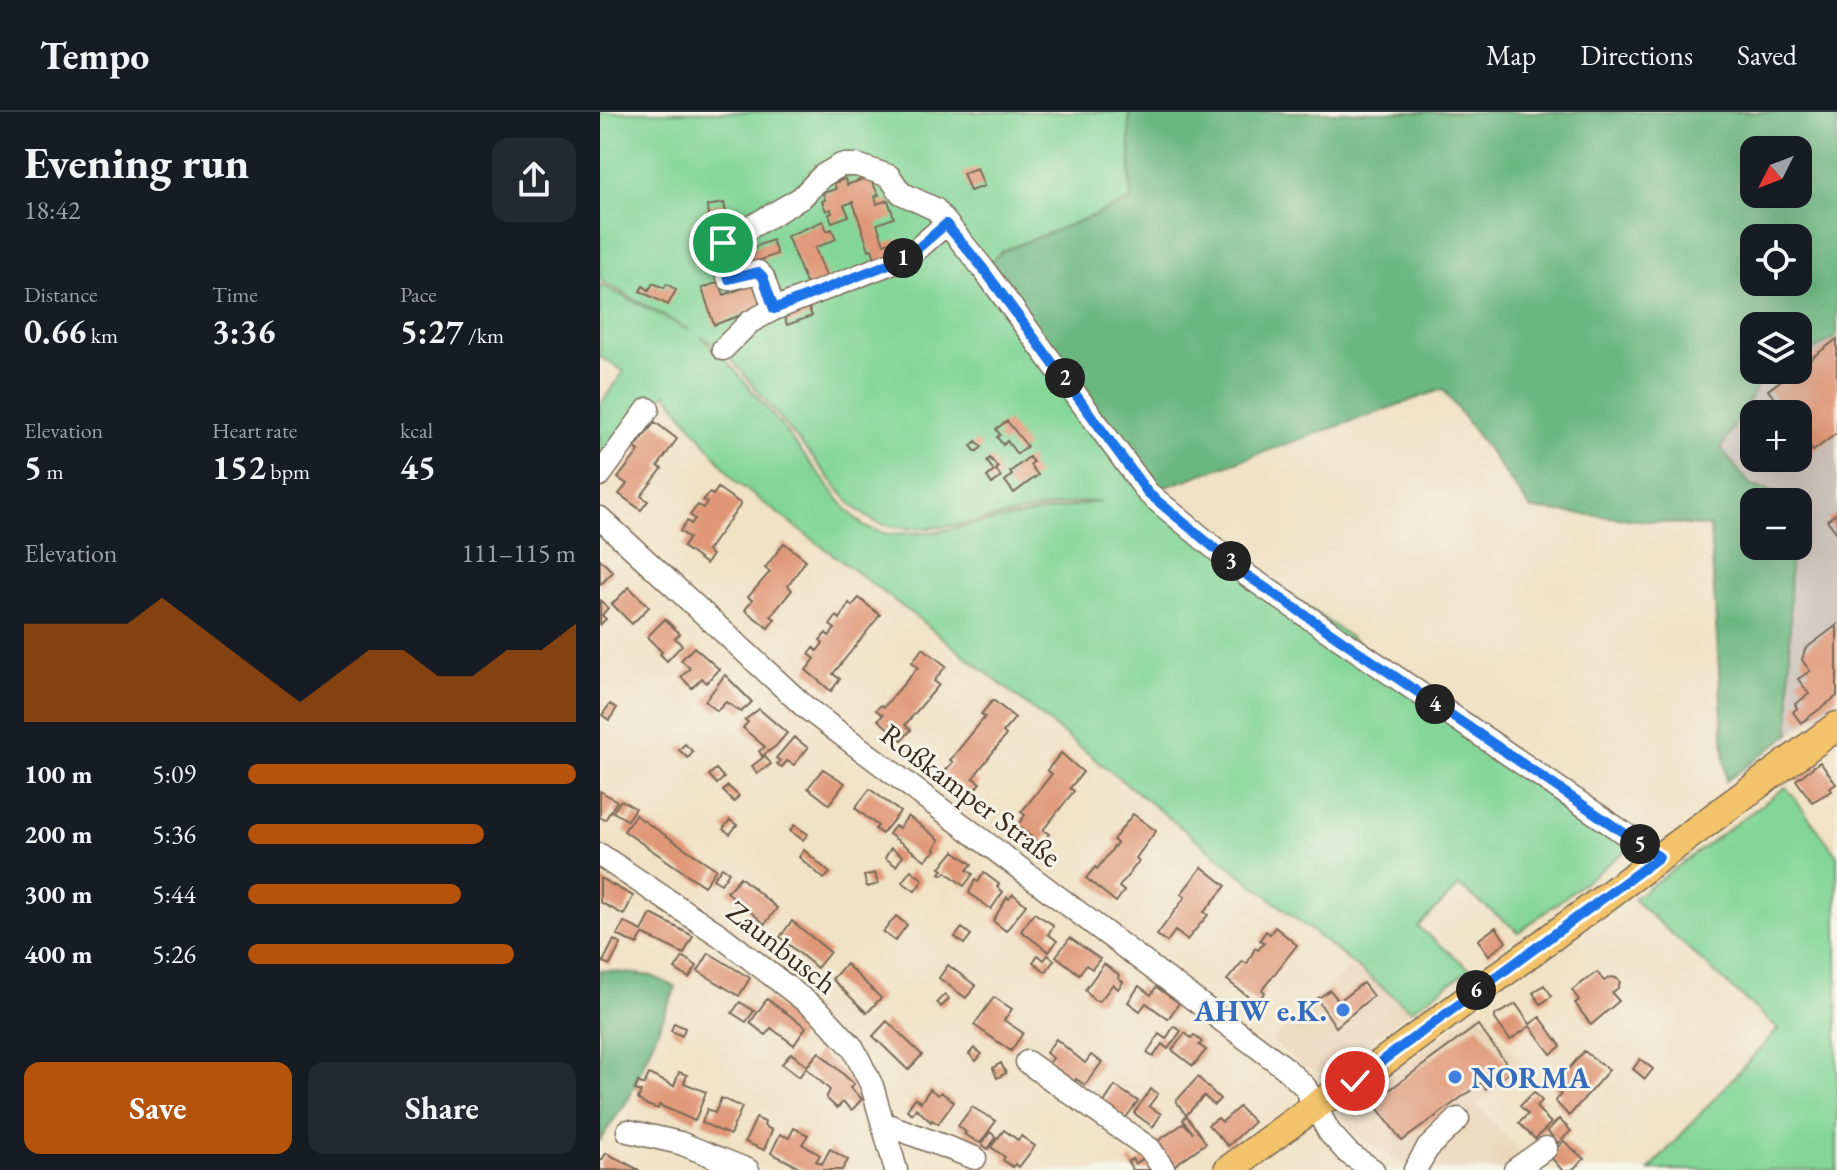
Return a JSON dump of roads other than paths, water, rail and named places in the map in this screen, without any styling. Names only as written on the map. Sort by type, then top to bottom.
[{"type":"main road","points":[[1228,1170],[1315,1106],[1365,1074],[1837,726]]},
{"type":"street","points":[[774,309],[763,277],[758,272],[729,279],[718,252],[723,243],[801,198],[822,176],[841,165],[857,165],[889,176],[901,193],[935,209],[982,267],[1148,493],[1248,576],[1659,857]]},
{"type":"street","points":[[723,349],[750,322],[774,309],[909,256],[946,224]]},
{"type":"street","points":[[600,475],[648,409]]},
{"type":"street","name":"Roßkamper Straße","points":[[600,518],[805,707],[1284,1067],[1305,1087],[1329,1132],[1348,1153],[1373,1170]]},
{"type":"street","name":"Zaunbusch","points":[[600,855],[721,936],[821,1013],[853,1048],[872,1086],[896,1170]]},
{"type":"street","points":[[1027,1062],[1150,1149],[1164,1170]]},
{"type":"street","points":[[1415,1170],[1427,1149],[1458,1119]]},
{"type":"street","points":[[885,1124],[975,1158]]},
{"type":"street","points":[[628,1131],[680,1143],[748,1170]]},
{"type":"street","points":[[1515,1170],[1546,1148]]},
{"type":"place","name":"AHW e.K.","points":[[1343,1010]]},
{"type":"place","name":"NORMA","points":[[1455,1077]]}]
